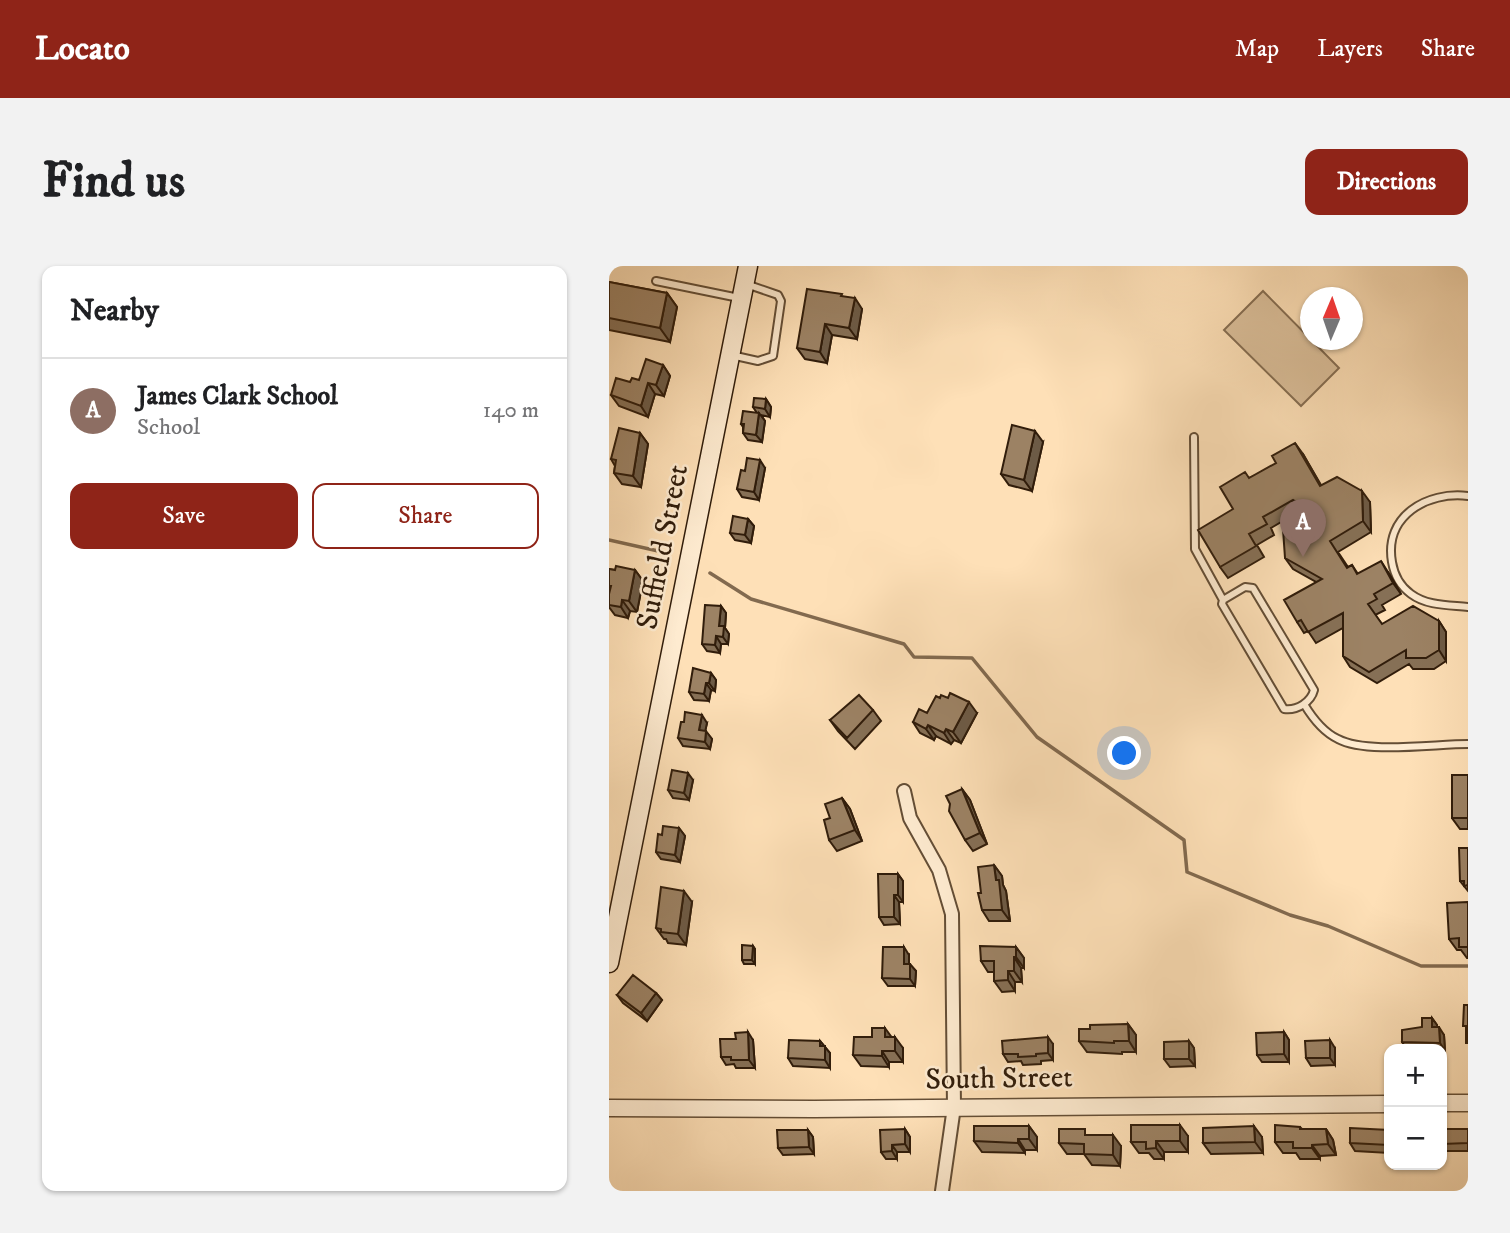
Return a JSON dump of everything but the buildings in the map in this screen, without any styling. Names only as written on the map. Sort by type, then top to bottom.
[{"type":"main road","name":"Suffield Street","points":[[609,963],[744,282]]},
{"type":"street","points":[[904,791],[910,818],[939,870],[952,914],[954,1107],[943,1191]]},
{"type":"street","points":[[1447,1103],[1468,1103]]},
{"type":"street","name":"South Street","points":[[609,1108],[1384,1104]]},
{"type":"lane","points":[[656,281],[744,282],[778,295],[781,301],[773,356],[758,361],[730,355]]},
{"type":"lane","points":[[1194,437],[1195,549],[1223,600],[1222,604],[1284,709],[1289,710],[1304,704],[1314,694],[1314,690],[1253,588],[1245,587],[1223,600]]},
{"type":"lane","points":[[1468,496],[1430,498],[1416,505],[1396,528],[1391,549],[1397,578],[1409,593],[1434,603],[1468,607]]},
{"type":"lane","points":[[1304,704],[1325,731],[1350,744],[1468,744]]},
{"type":"shaded area","points":[[1263,291],[1300,328],[1300,350],[1321,350],[1339,368],[1301,406],[1224,330]]},
{"type":"waterway","points":[[609,540],[667,553]]},
{"type":"waterway","points":[[710,573],[751,599],[904,644],[914,657],[972,658],[1037,737],[1184,840],[1187,872],[1290,915],[1328,926],[1421,966],[1468,966]]},
{"type":"place","name":"James Clark School","points":[[1303,557]]}]
